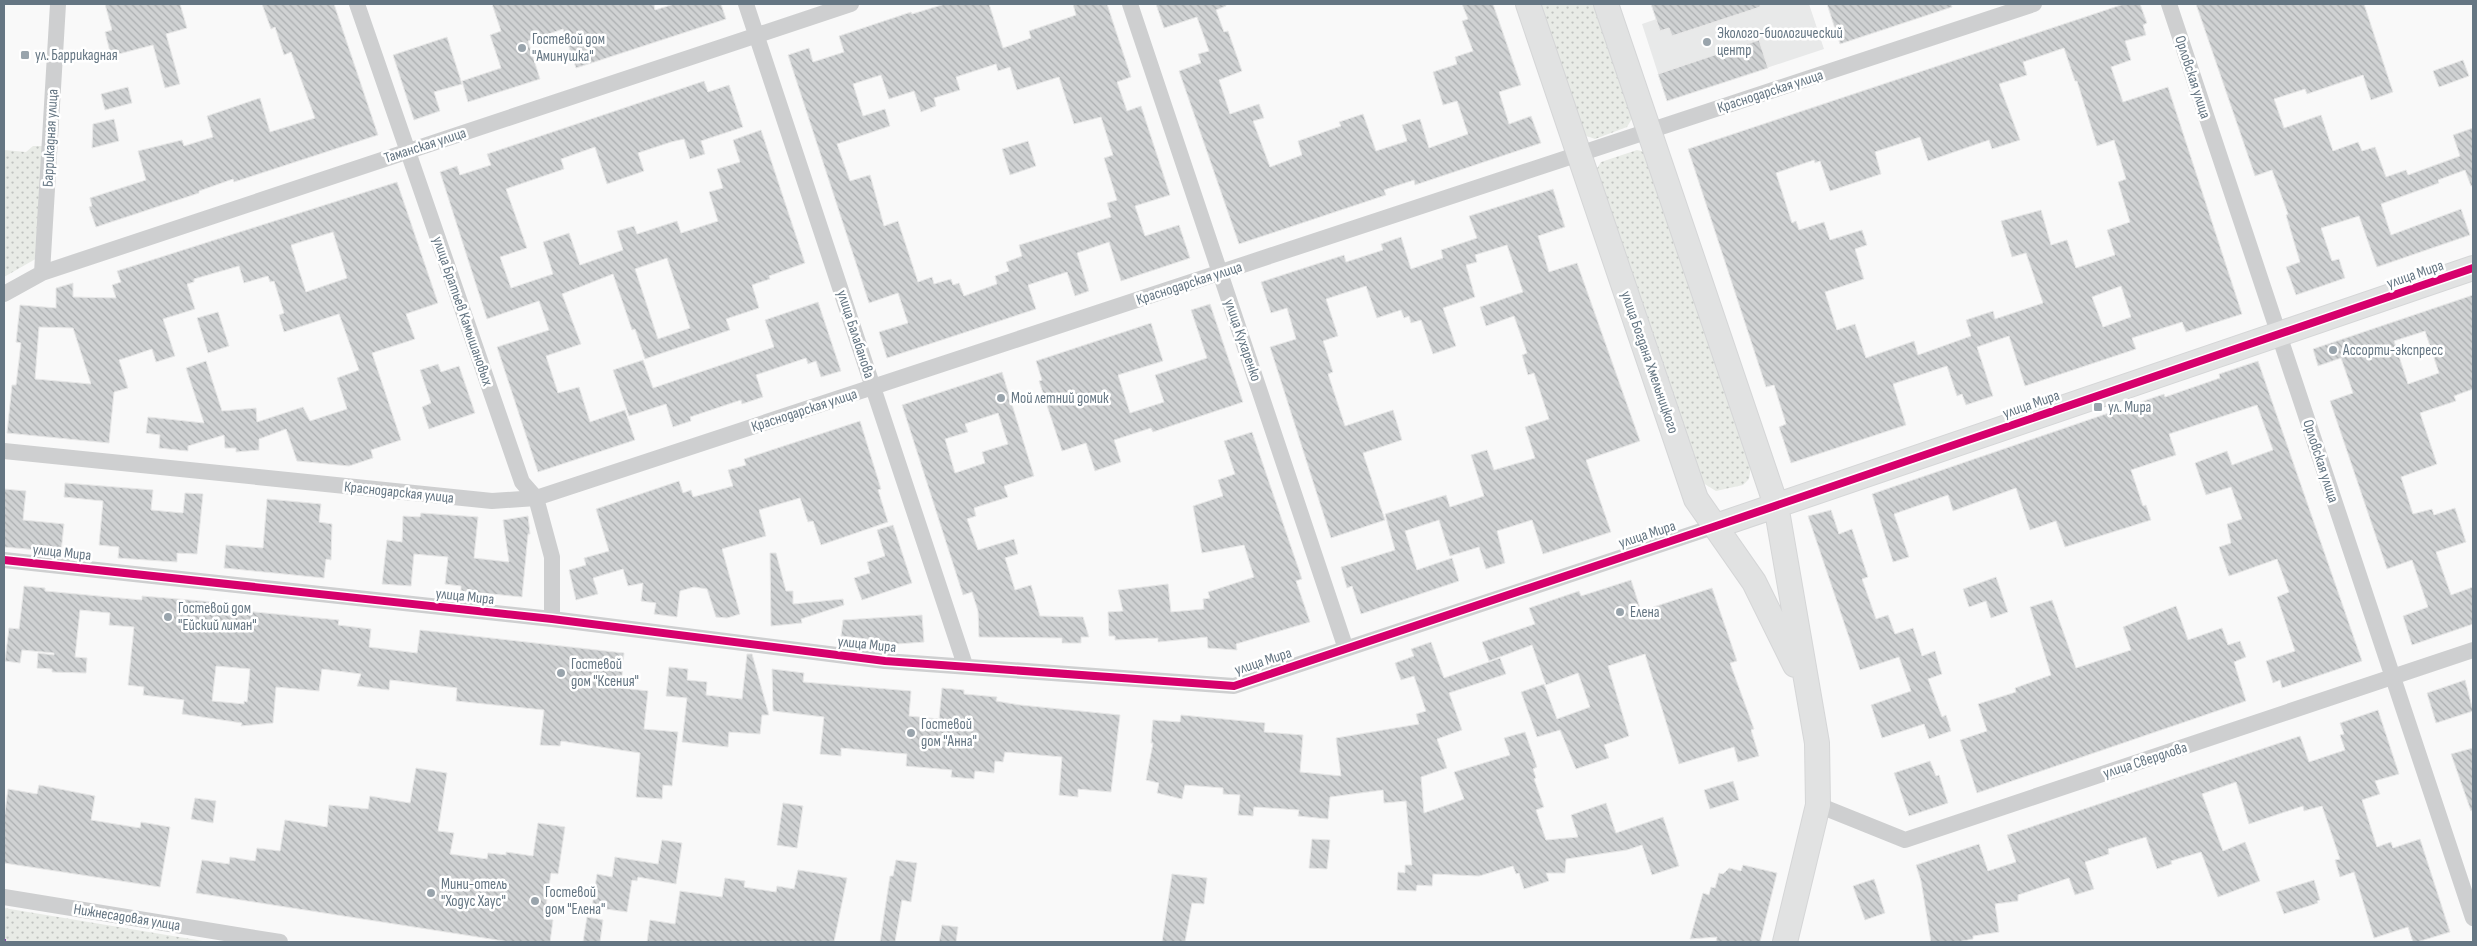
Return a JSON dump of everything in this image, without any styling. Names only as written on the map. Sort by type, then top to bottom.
[{"type":"main road","name":"улица Богдана Хмельницкого","points":[[1528,4],[1696,499],[1754,582],[1772,614],[1810,701]]},
{"type":"main road","name":"улица Богдана Хмельницкого","points":[[1606,4],[1776,505],[1810,701],[1819,770],[1818,805],[1785,942]]},
{"type":"main road","name":"улица Мира","points":[[1716,526],[2473,268]]},
{"type":"street","name":"Баррикадная улица","points":[[42,273],[58,4]]},
{"type":"street","name":"улица Братьев Камышановых","points":[[357,4],[522,482],[536,498],[552,557],[552,619]]},
{"type":"street","name":"улица Балабанова","points":[[746,4],[965,665]]},
{"type":"street","name":"Таманская улица","points":[[4,294],[42,273],[756,34],[851,4]]},
{"type":"street","name":"улица Кухаренко","points":[[1130,4],[1346,648]]},
{"type":"street","name":"Краснодарская улица","points":[[4,451],[492,501],[536,498],[2034,4]]},
{"type":"street","name":"Орловская улица","points":[[2169,4],[2473,918]]},
{"type":"street","name":"улица Мира","points":[[4,560],[552,619],[885,660],[1234,686],[1716,526]]},
{"type":"street","name":"улица Свердлова","points":[[1818,805],[1905,840],[2473,650]]},
{"type":"street","name":"Нижнесадовая улица","points":[[4,897],[280,942]]},
{"type":"shaded area","points":[[1539,4],[1595,4],[1633,117],[1627,127],[1595,139],[1584,135]]},
{"type":"shaded area","points":[[1720,4],[1809,4],[1824,49],[1667,101],[1642,24],[1680,11],[1682,16]]},
{"type":"shaded area","points":[[33,146],[45,146],[39,257],[4,277],[4,150],[26,152]]},
{"type":"shaded area","points":[[1637,150],[1646,152],[1751,466],[1749,479],[1743,485],[1716,491],[1703,483],[1596,170],[1601,162]]},
{"type":"shaded area","points":[[4,908],[209,942],[4,942]]},
{"type":"building","points":[[105,4],[180,4],[187,28],[166,34],[180,84],[165,88],[153,45],[111,56],[105,32],[112,30]]},
{"type":"building","points":[[262,4],[334,4],[378,135],[234,182],[233,179],[199,191],[199,193],[96,227],[89,207],[92,206],[90,198],[146,180],[138,151],[182,140],[184,146],[213,137],[207,116],[260,98],[270,132],[315,118],[291,52],[284,55],[275,27],[271,29]]},
{"type":"building","points":[[492,4],[654,4],[655,10],[674,4],[721,4],[726,19],[576,68],[563,29],[528,41],[540,79],[468,102],[462,81],[501,68],[490,35],[501,31]]},
{"type":"building","points":[[945,4],[989,4],[1003,48],[1031,38],[1029,31],[1076,15],[1073,4],[1107,4],[1131,77],[1117,82],[1127,111],[1141,106],[1170,195],[1135,206],[1145,236],[1179,225],[1190,258],[1121,281],[1109,242],[1077,253],[1089,291],[1075,296],[1067,272],[1028,285],[1036,309],[887,358],[879,332],[908,323],[898,293],[869,303],[788,55],[809,48],[813,62],[844,52],[839,36],[911,12],[912,14]],"holes":[[[996,64],[998,71],[1010,67],[1017,90],[1059,77],[1074,124],[1101,117],[1113,155],[1104,158],[1117,200],[1107,203],[1111,217],[1019,245],[1022,256],[1006,262],[1009,271],[995,276],[997,284],[964,296],[959,283],[953,285],[951,279],[934,284],[932,277],[918,282],[898,221],[884,226],[870,175],[850,181],[837,144],[890,126],[885,109],[863,116],[853,84],[881,75],[889,99],[914,91],[921,112],[936,106],[934,98],[960,90],[956,77]]]},
{"type":"building","points":[[1156,4],[1226,4],[1226,6],[1216,10],[1224,32],[1228,31],[1242,71],[1219,80],[1230,114],[1259,104],[1264,118],[1253,121],[1270,167],[1302,155],[1298,141],[1341,126],[1339,122],[1363,114],[1376,151],[1407,141],[1402,125],[1420,119],[1429,148],[1468,134],[1457,101],[1443,105],[1433,72],[1457,64],[1455,57],[1473,51],[1462,21],[1468,19],[1462,4],[1493,4],[1521,85],[1499,92],[1509,124],[1531,116],[1541,143],[1415,185],[1414,180],[1384,190],[1386,195],[1239,244],[1179,71],[1201,63],[1198,54],[1209,51],[1197,17],[1164,28]]},
{"type":"building","points":[[1651,4],[1760,4],[1760,7],[1672,36],[1669,28],[1660,31]]},
{"type":"building","points":[[1827,4],[1951,4],[1952,7],[1840,44]]},
{"type":"building","points":[[2124,4],[2140,4],[2147,23],[2143,25],[2146,35],[2125,41],[2131,60],[2111,67],[2123,102],[2168,87],[2242,314],[2186,332],[2182,322],[2132,338],[2136,349],[2025,386],[2009,336],[1977,347],[1993,396],[1966,405],[1962,394],[1957,396],[1947,366],[1893,384],[1906,425],[1791,463],[1779,427],[1786,424],[1774,385],[1766,387],[1688,149]],"holes":[[[2064,48],[2075,81],[2077,81],[2097,146],[2114,140],[2126,179],[2118,182],[2130,222],[2107,230],[2115,255],[2076,268],[2067,240],[2051,245],[2041,210],[2001,221],[2012,257],[2026,253],[2043,303],[1995,319],[1993,311],[1966,320],[1971,336],[1918,355],[1914,341],[1866,358],[1855,324],[1837,330],[1825,292],[1864,279],[1855,249],[1867,245],[1862,230],[1830,240],[1824,222],[1799,230],[1796,221],[1792,223],[1776,173],[1814,160],[1815,163],[1820,161],[1830,191],[1881,174],[1875,152],[1920,137],[1928,161],[1989,140],[1992,149],[2020,140],[1999,84],[2027,75],[2023,62]],[[2121,286],[2131,317],[2103,327],[2092,297]]]},
{"type":"building","points":[[2196,4],[2364,4],[2393,92],[2371,100],[2363,75],[2307,94],[2305,89],[2274,99],[2284,128],[2321,115],[2333,151],[2358,142],[2362,151],[2375,147],[2386,177],[2406,170],[2408,175],[2460,156],[2453,135],[2473,128],[2473,186],[2471,186],[2465,170],[2438,180],[2439,183],[2381,204],[2391,235],[2461,209],[2470,235],[2377,267],[2359,216],[2321,228],[2332,261],[2339,259],[2345,278],[2296,295],[2286,267],[2300,262],[2286,215],[2288,214],[2272,170],[2255,176]]},
{"type":"building","points":[[447,37],[462,84],[434,92],[440,111],[414,120],[393,55]]},
{"type":"building","points":[[1759,40],[1768,68],[1667,101],[1658,74]]},
{"type":"building","points":[[2463,60],[2469,76],[2439,87],[2433,71]]},
{"type":"building","points":[[704,81],[708,92],[729,85],[743,127],[701,141],[705,154],[690,159],[684,139],[671,142],[638,153],[644,171],[607,184],[595,147],[561,159],[564,169],[506,189],[527,248],[500,257],[511,288],[553,274],[543,242],[569,233],[580,265],[623,250],[617,231],[634,226],[637,234],[677,221],[681,233],[718,221],[709,192],[723,188],[717,169],[740,162],[733,140],[761,130],[805,263],[769,276],[770,279],[752,285],[759,308],[726,319],[730,330],[645,359],[635,329],[632,330],[613,274],[562,294],[581,344],[546,356],[558,393],[579,387],[590,422],[625,410],[635,440],[538,472],[497,347],[549,330],[539,301],[487,319],[440,172],[457,166],[460,175],[491,165],[487,154]],"holes":[[[667,258],[690,328],[658,339],[635,269]]]},
{"type":"building","points":[[128,87],[132,103],[105,110],[101,94]]},
{"type":"building","points":[[114,119],[119,141],[92,148],[93,124]]},
{"type":"building","points":[[1028,141],[1036,166],[1010,175],[1002,149]]},
{"type":"building","points":[[397,182],[438,303],[406,314],[415,339],[372,353],[401,440],[371,450],[373,458],[349,466],[297,461],[286,429],[259,439],[259,450],[236,452],[236,448],[225,448],[224,435],[188,446],[188,451],[159,448],[160,435],[146,433],[148,417],[204,423],[186,368],[206,361],[222,411],[256,408],[257,422],[303,407],[310,421],[347,409],[337,378],[359,370],[339,314],[284,332],[279,315],[284,313],[274,281],[270,282],[268,276],[244,283],[239,266],[194,279],[194,282],[187,284],[195,309],[163,319],[175,356],[156,362],[152,349],[119,360],[128,388],[114,392],[109,443],[7,433],[12,385],[16,385],[21,343],[16,342],[20,305],[56,308],[56,288],[73,283],[73,297],[116,298],[112,285],[121,282],[117,271]],"holes":[[[333,232],[347,278],[306,292],[291,245]],[[39,327],[73,328],[91,384],[35,379]]]},
{"type":"building","points":[[1553,189],[1565,227],[1538,236],[1549,272],[1577,263],[1640,441],[1586,460],[1611,532],[1543,554],[1532,520],[1497,531],[1505,563],[1486,569],[1479,547],[1450,556],[1439,520],[1405,531],[1417,570],[1452,558],[1459,581],[1361,614],[1352,586],[1347,588],[1341,567],[1395,550],[1385,514],[1446,495],[1450,507],[1484,496],[1471,455],[1487,450],[1494,470],[1535,458],[1525,427],[1549,419],[1534,373],[1528,375],[1522,355],[1527,353],[1514,316],[1486,326],[1480,307],[1523,292],[1507,245],[1475,255],[1477,262],[1466,265],[1475,297],[1443,308],[1456,346],[1433,354],[1421,320],[1411,323],[1409,316],[1404,318],[1401,310],[1377,318],[1366,286],[1326,299],[1338,336],[1323,341],[1333,372],[1328,374],[1345,426],[1393,410],[1402,440],[1363,453],[1385,520],[1331,538],[1270,347],[1296,339],[1287,308],[1271,313],[1261,282],[1344,255],[1346,262],[1383,250],[1381,244],[1401,237],[1411,269],[1443,258],[1441,250],[1477,238],[1469,216]]},
{"type":"building","points":[[2473,295],[2473,389],[2454,396],[2456,401],[2420,413],[2437,464],[2401,477],[2413,514],[2432,509],[2434,515],[2455,508],[2466,542],[2436,552],[2451,595],[2473,587],[2473,624],[2412,645],[2403,616],[2428,607],[2412,560],[2387,569],[2330,401],[2353,393],[2341,358],[2318,366],[2313,349]],"holes":[[[2425,331],[2439,373],[2408,384],[2394,341]]]},
{"type":"building","points":[[818,302],[841,371],[821,377],[816,361],[808,364],[806,358],[756,375],[763,397],[742,404],[741,400],[690,417],[691,421],[673,427],[666,404],[629,416],[613,370],[643,360],[653,388],[774,347],[765,320]]},
{"type":"building","points":[[1210,304],[1243,402],[1153,432],[1151,428],[1114,440],[1121,462],[1095,471],[1086,443],[1062,451],[1039,381],[1042,380],[1036,361],[1151,323],[1163,361],[1118,375],[1130,413],[1164,402],[1155,375],[1207,358],[1191,310]]},
{"type":"building","points":[[218,312],[229,346],[208,353],[197,318]]},
{"type":"building","points":[[2258,361],[2362,661],[2282,688],[2280,680],[2273,683],[2266,661],[2295,651],[2277,597],[2289,592],[2277,559],[2229,576],[2219,547],[2231,543],[2227,524],[2242,519],[2231,487],[2206,495],[2195,463],[2227,451],[2232,465],[2273,450],[2257,405],[2169,434],[2176,455],[2131,470],[2143,506],[2146,505],[2151,520],[2065,547],[2056,521],[2030,530],[2016,488],[1953,511],[1948,495],[1894,514],[1909,557],[1893,562],[1872,494],[2164,394],[2165,397],[2220,378],[2219,374]]},
{"type":"building","points":[[438,364],[441,372],[459,366],[475,413],[429,429],[422,407],[431,403],[420,370]]},
{"type":"building","points":[[1002,372],[1034,476],[1004,486],[1008,497],[974,508],[976,516],[967,519],[978,550],[1014,539],[1018,554],[1005,558],[1015,590],[1031,585],[1040,616],[1083,617],[1089,637],[1081,637],[1081,643],[1062,643],[1062,638],[979,637],[978,611],[972,592],[963,595],[902,405]],"holes":[[[998,413],[1008,444],[982,452],[985,463],[955,473],[945,439],[968,432],[965,424]]]},
{"type":"building","points":[[860,421],[881,489],[878,490],[888,522],[821,545],[813,521],[808,522],[800,498],[759,510],[766,536],[722,549],[740,614],[727,618],[716,617],[707,589],[694,587],[680,591],[677,617],[654,614],[656,603],[641,601],[643,583],[628,586],[623,569],[593,578],[598,594],[576,600],[569,570],[586,565],[584,558],[609,551],[596,509],[679,481],[683,493],[691,490],[693,497],[733,486],[728,470],[746,465],[744,459]]},
{"type":"building","points":[[1252,432],[1302,579],[1296,581],[1310,622],[1236,644],[1237,650],[1208,648],[1207,637],[1158,642],[1158,638],[1115,640],[1115,636],[1109,636],[1108,612],[1123,611],[1118,590],[1168,584],[1171,612],[1204,609],[1203,599],[1210,598],[1208,592],[1254,577],[1244,545],[1202,553],[1193,506],[1223,496],[1218,480],[1235,474],[1224,441]]},
{"type":"building","points":[[65,483],[153,490],[151,510],[183,513],[185,493],[203,494],[197,554],[177,553],[177,562],[118,558],[119,547],[99,545],[103,501],[64,497]]},
{"type":"building","points":[[4,489],[26,491],[23,520],[64,524],[61,552],[4,547]]},
{"type":"building","points":[[267,499],[321,504],[319,522],[332,524],[331,560],[326,559],[324,578],[224,568],[226,545],[263,548]]},
{"type":"building","points":[[1831,510],[1839,534],[1852,529],[1868,577],[1862,579],[1876,619],[1888,615],[1895,634],[1913,628],[1922,656],[1935,651],[1942,674],[1928,679],[1942,717],[1946,715],[1951,731],[1929,739],[1924,724],[1882,738],[1871,705],[1911,691],[1899,657],[1860,670],[1808,516]]},
{"type":"building","points":[[421,513],[478,517],[474,558],[509,562],[503,520],[528,516],[530,534],[528,534],[522,597],[461,591],[461,586],[445,584],[448,557],[414,554],[411,586],[382,584],[387,540],[402,542],[403,516],[420,517]]},
{"type":"building","points":[[893,525],[912,583],[862,600],[854,578],[870,573],[867,562],[885,556],[877,530]]},
{"type":"building","points":[[770,553],[776,553],[786,591],[793,591],[793,604],[843,599],[844,605],[801,619],[802,623],[771,626]]},
{"type":"building","points":[[1996,577],[2008,612],[1991,618],[1986,601],[1969,607],[1963,589]]},
{"type":"building","points":[[1631,580],[1641,611],[1712,588],[1737,661],[1730,663],[1754,729],[1751,730],[1759,756],[1738,762],[1734,747],[1679,764],[1645,654],[1608,666],[1629,736],[1604,745],[1609,758],[1576,769],[1560,730],[1537,737],[1521,692],[1544,684],[1557,719],[1590,707],[1578,673],[1546,685],[1532,645],[1489,661],[1482,642],[1535,624],[1529,608],[1579,591],[1581,596]]},
{"type":"building","points":[[24,586],[45,588],[45,591],[142,600],[142,596],[214,602],[213,608],[339,620],[338,625],[371,629],[369,647],[417,653],[420,630],[624,653],[621,688],[648,691],[644,729],[678,732],[672,786],[663,785],[662,799],[636,797],[640,753],[561,741],[560,746],[540,745],[544,710],[456,701],[457,688],[390,680],[389,690],[357,686],[361,674],[322,669],[319,691],[276,687],[273,723],[241,726],[242,723],[182,714],[184,700],[143,695],[144,687],[128,685],[134,627],[109,625],[110,613],[80,610],[75,657],[87,658],[86,673],[52,672],[52,669],[37,668],[38,653],[54,655],[54,653],[22,650],[20,663],[5,661],[9,628],[19,629]],"holes":[[[216,666],[250,669],[247,702],[244,701],[244,704],[212,701]]]},
{"type":"building","points":[[2052,600],[2076,668],[2131,650],[2123,627],[2176,606],[2188,640],[2222,628],[2228,645],[2240,641],[2246,657],[2234,662],[2246,701],[1977,793],[1960,740],[1987,731],[1978,704],[2016,692],[2015,688],[2051,675],[2030,607]]},
{"type":"building","points":[[922,615],[924,642],[883,645],[883,641],[841,636],[843,620]]},
{"type":"building","points":[[1431,642],[1444,678],[1500,658],[1506,674],[1449,693],[1462,730],[1437,739],[1447,768],[1421,777],[1424,813],[1464,799],[1454,772],[1510,755],[1504,738],[1525,732],[1537,767],[1533,769],[1536,778],[1534,779],[1544,807],[1536,810],[1546,840],[1578,837],[1571,815],[1606,803],[1616,833],[1663,817],[1679,866],[1652,875],[1642,845],[1627,850],[1566,859],[1565,873],[1546,873],[1549,881],[1524,889],[1519,873],[1516,874],[1513,866],[1479,876],[1433,874],[1432,886],[1417,885],[1416,891],[1397,890],[1398,872],[1405,873],[1405,865],[1412,865],[1406,801],[1384,803],[1383,790],[1330,797],[1328,819],[1298,816],[1299,810],[1254,807],[1253,816],[1238,815],[1240,795],[1223,794],[1223,788],[1185,785],[1182,799],[1157,793],[1159,783],[1146,780],[1153,743],[1151,743],[1153,720],[1180,722],[1181,715],[1265,723],[1264,732],[1303,735],[1300,772],[1341,776],[1336,738],[1419,724],[1416,714],[1426,711],[1414,676],[1401,680],[1395,663],[1414,656],[1411,649]]},
{"type":"building","points":[[747,654],[752,654],[769,715],[762,715],[760,734],[729,732],[728,747],[682,742],[687,698],[666,696],[669,667],[688,669],[687,680],[707,682],[706,695],[742,699]]},
{"type":"building","points":[[772,669],[804,673],[803,682],[911,691],[909,716],[939,719],[942,688],[964,690],[964,694],[997,697],[996,701],[1020,705],[1120,715],[1111,792],[1078,789],[1078,797],[1059,795],[1062,757],[1005,752],[1003,762],[995,761],[994,773],[975,771],[974,779],[951,777],[952,770],[906,766],[907,754],[841,748],[841,756],[820,754],[824,717],[773,711]]},
{"type":"building","points":[[2465,680],[2473,711],[2436,723],[2427,693]]},
{"type":"building","points":[[2378,710],[2399,774],[2375,781],[2380,794],[2362,800],[2377,847],[2391,842],[2393,848],[2420,839],[2450,932],[2413,942],[2408,927],[2374,938],[2354,872],[2340,877],[2335,860],[2340,859],[2322,806],[2304,811],[2303,806],[2249,824],[2236,782],[2202,794],[2223,851],[2245,842],[2260,881],[2218,897],[2201,852],[2171,861],[2172,864],[2157,869],[2146,837],[2108,849],[2109,854],[2085,862],[2094,889],[2075,895],[2069,878],[2018,895],[2018,901],[1995,904],[1999,932],[1973,936],[1973,939],[1957,942],[1931,942],[1921,881],[1916,865],[1979,844],[1988,871],[2016,862],[2007,835],[2300,736],[2309,762],[2345,750],[2340,735],[2344,734],[2340,723]]},
{"type":"building","points":[[2473,748],[2473,810],[2471,811],[2451,754]]},
{"type":"building","points":[[1930,761],[1936,776],[1939,775],[1948,803],[1909,816],[1894,773]]},
{"type":"building","points":[[416,768],[447,773],[438,831],[454,833],[450,854],[487,859],[488,853],[506,855],[506,852],[533,856],[538,823],[565,827],[558,874],[551,873],[544,919],[553,920],[550,942],[510,942],[196,893],[202,860],[229,864],[230,857],[255,861],[257,848],[280,851],[285,820],[327,827],[329,805],[368,809],[370,796],[410,803]]},
{"type":"building","points":[[1733,781],[1739,800],[1710,809],[1704,790]]},
{"type":"building","points":[[39,785],[95,796],[91,820],[140,828],[141,822],[170,827],[160,887],[4,863],[4,819],[8,789],[37,794]]},
{"type":"building","points":[[195,798],[216,801],[213,823],[191,819]]},
{"type":"building","points":[[783,803],[803,806],[797,848],[777,845]]},
{"type":"building","points":[[1312,839],[1330,840],[1327,869],[1309,868]]},
{"type":"building","points":[[662,840],[682,843],[676,884],[638,877],[637,881],[632,880],[627,912],[592,907],[597,874],[612,877],[615,857],[658,864]]},
{"type":"building","points":[[896,860],[917,863],[911,902],[902,900],[895,942],[880,942],[890,876],[893,876]]},
{"type":"building","points":[[1743,865],[1777,873],[1760,942],[1716,942],[1717,937],[1690,939],[1703,893],[1709,895],[1711,887],[1715,888],[1719,873],[1723,874],[1729,868],[1741,871]]},
{"type":"building","points":[[798,870],[847,878],[834,942],[647,942],[650,920],[675,924],[680,891],[722,897],[725,878],[745,881],[744,887],[776,892],[777,886],[794,889]]},
{"type":"building","points":[[1172,874],[1207,878],[1204,904],[1192,903],[1185,942],[1162,942]]},
{"type":"building","points":[[1874,879],[1885,913],[1865,920],[1853,886]]},
{"type":"building","points":[[2314,880],[2320,900],[2317,901],[2318,903],[2284,914],[2276,892]]},
{"type":"building","points":[[587,917],[603,920],[600,942],[583,942]]},
{"type":"building","points":[[942,925],[958,927],[956,942],[939,942]]},
{"type":"cycle path","points":[[4,560],[552,619],[885,661],[1234,686],[1716,526],[2473,268]]},
{"type":"place","name":"Эколого-биологический центр","points":[[1707,42]]},
{"type":"place","name":"Гостевой дом \"Аминушка\"","points":[[522,48]]},
{"type":"place","name":"ул. Баррикадная","points":[[25,55]]},
{"type":"place","name":"Ассорти-экспресс","points":[[2333,350]]},
{"type":"place","name":"Мой летний домик","points":[[1001,398]]},
{"type":"place","name":"ул. Мира","points":[[2098,407]]},
{"type":"place","name":"Елена","points":[[1620,612]]},
{"type":"place","name":"Гостевой дом \"Ейский лиман\"","points":[[168,617]]},
{"type":"place","name":"Гостевой дом \"Ксения\"","points":[[561,673]]},
{"type":"place","name":"Гостевой дом \"Анна\"","points":[[911,733]]},
{"type":"place","name":"Мини-отель \"Ходус Хаус\"","points":[[431,893]]},
{"type":"place","name":"Гостевой дом \"Елена\"","points":[[535,901]]}]
